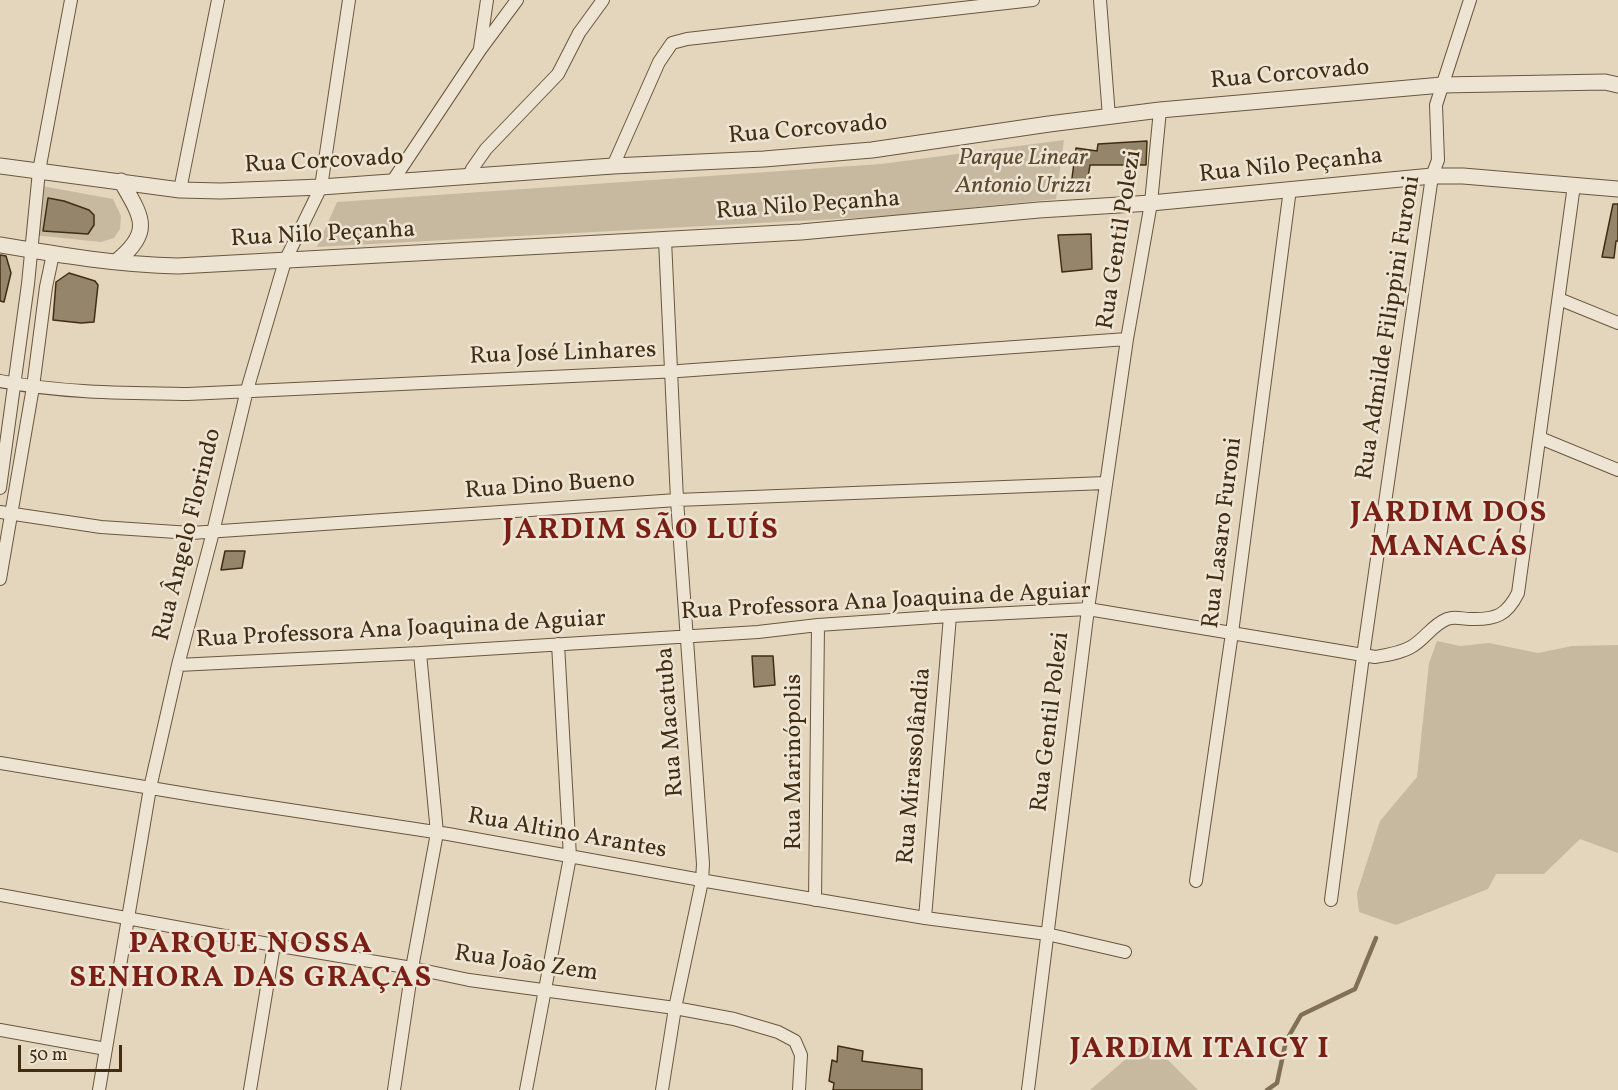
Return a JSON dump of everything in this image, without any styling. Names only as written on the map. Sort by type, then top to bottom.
[{"type":"street","points":[[0,488],[32,250],[39,171],[72,0]]},
{"type":"street","points":[[180,190],[218,0]]},
{"type":"street","name":"Rua Ângelo Florindo","points":[[99,1090],[150,788],[177,665],[213,532],[247,390],[285,261],[321,187],[349,0]]},
{"type":"street","points":[[480,50],[487,0]]},
{"type":"street","points":[[392,182],[480,50],[517,0]]},
{"type":"street","points":[[469,176],[486,150],[558,74],[579,33],[603,0]]},
{"type":"street","points":[[613,166],[659,62],[672,44],[687,39],[1033,0]]},
{"type":"street","points":[[1101,0],[1109,117]]},
{"type":"street","name":"Rua Admilde Filippini Furoni","points":[[1331,900],[1363,656],[1432,176],[1438,160],[1436,105],[1470,0]]},
{"type":"street","name":"Rua Corcovado","points":[[0,166],[180,190],[221,191],[321,187],[872,150],[1160,110],[1442,85],[1605,82],[1618,85]]},
{"type":"street","name":"Rua Gentil Polezi","points":[[1028,1090],[1088,609],[1127,339],[1151,203],[1160,110]]},
{"type":"street","name":"Rua Nilo Peçanha","points":[[0,245],[144,265],[178,266],[801,232],[1039,210],[1151,203],[1432,176],[1463,176],[1618,189]]},
{"type":"street","points":[[117,261],[132,250],[140,237],[141,226],[140,215],[121,181]]},
{"type":"street","name":"Rua Professora Ana Joaquina de Aguiar","points":[[177,665],[420,653],[758,632],[818,625],[950,616],[1088,609],[1363,656],[1375,657],[1410,648],[1434,626],[1448,619],[1458,617],[1469,620],[1497,616],[1506,612],[1512,606],[1518,592],[1574,184]]},
{"type":"street","name":"Rua Lasaro Furoni","points":[[1196,881],[1232,633],[1290,189]]},
{"type":"street","name":"Rua Macatuba","points":[[662,1090],[675,1008],[702,881],[703,864],[677,500],[665,240]]},
{"type":"street","points":[[0,579],[5,513],[33,387],[52,254]]},
{"type":"street","points":[[1559,299],[1618,323]]},
{"type":"street","name":"Rua José Linhares","points":[[0,381],[33,387],[188,394],[672,372],[1127,339]]},
{"type":"street","points":[[1540,438],[1618,470]]},
{"type":"street","name":"Rua Dino Bueno","points":[[5,513],[101,527],[191,533],[677,500],[1105,483]]},
{"type":"street","name":"Rua Mirassolândia","points":[[925,918],[950,616]]},
{"type":"street","name":"Rua Marinópolis","points":[[815,900],[818,625]]},
{"type":"street","points":[[526,1090],[570,857],[558,644]]},
{"type":"street","points":[[394,1090],[412,968],[437,833],[420,653]]},
{"type":"street","name":"Rua Altino Arantes","points":[[0,763],[437,833],[702,881],[925,918],[1047,934],[1125,952]]},
{"type":"street","name":"Rua João Zem","points":[[0,895],[469,980],[675,1008],[734,1019],[778,1032],[795,1041],[801,1055],[800,1090]]},
{"type":"street","points":[[250,1090],[274,945]]},
{"type":"street","points":[[0,1030],[106,1050]]},
{"type":"green space","name":"Parque Linear Antonio Urizzi","points":[[1064,140],[1056,199],[890,216],[317,247],[337,202],[881,164]]},
{"type":"green space","points":[[42,186],[113,199],[121,216],[120,229],[114,238],[101,242],[33,235]]},
{"type":"green space","points":[[1437,641],[1460,646],[1489,643],[1538,653],[1572,646],[1618,645],[1618,853],[1580,839],[1544,874],[1496,874],[1488,889],[1396,925],[1359,912],[1357,893],[1380,821],[1417,777],[1429,663]]},
{"type":"green space","points":[[1148,1040],[1198,1090],[1090,1090]]},
{"type":"building","points":[[1147,141],[1146,165],[1090,165],[1086,190],[1067,187],[1072,178],[1076,148],[1097,151],[1098,144]]},
{"type":"building","points":[[48,198],[89,210],[94,215],[94,225],[88,234],[43,231]]},
{"type":"building","points":[[1613,204],[1618,204],[1618,241],[1616,241],[1614,258],[1602,257]]},
{"type":"building","points":[[1091,234],[1092,269],[1062,272],[1058,235]]},
{"type":"building","points":[[0,255],[6,256],[11,273],[4,302],[0,301]]},
{"type":"building","points":[[69,273],[95,281],[98,285],[94,322],[53,320],[56,282]]},
{"type":"building","points":[[225,551],[245,551],[242,568],[221,570]]},
{"type":"building","points":[[752,656],[773,656],[775,685],[754,687]]},
{"type":"building","points":[[838,1046],[863,1051],[862,1061],[922,1069],[922,1090],[833,1090],[834,1083],[829,1081],[832,1060],[837,1062]]},
{"type":"waterway","points":[[1267,1090],[1277,1083],[1286,1041],[1301,1015],[1355,989],[1376,938]]},
{"type":"district","name":"JARDIM SÃO LUÍS","points":[[641,532]]},
{"type":"district","name":"JARDIM DOS MANACÁS","points":[[1449,532]]},
{"type":"district","name":"PARQUE NOSSA SENHORA DAS GRAÇAS","points":[[251,963]]},
{"type":"district","name":"JARDIM ITAICY I","points":[[1200,1051]]}]
